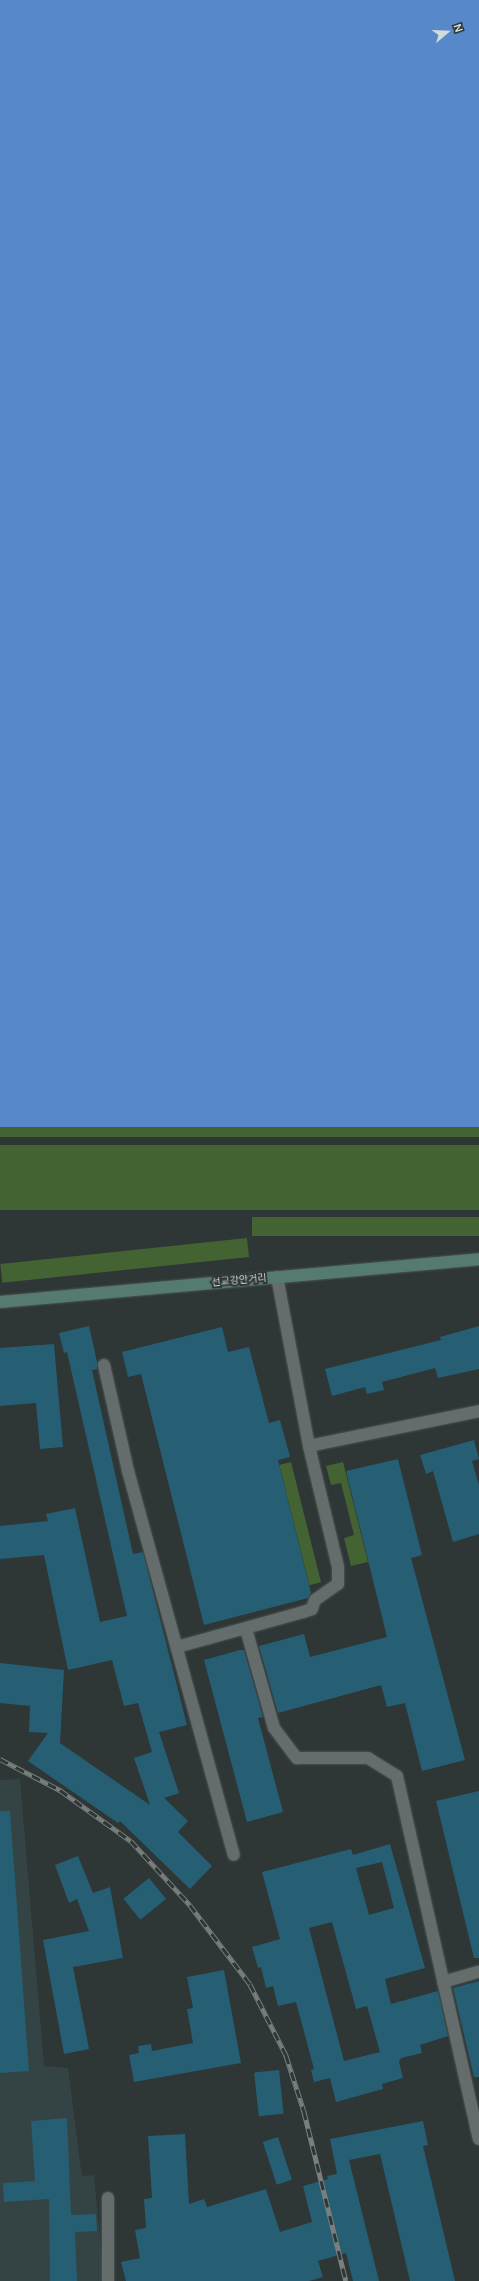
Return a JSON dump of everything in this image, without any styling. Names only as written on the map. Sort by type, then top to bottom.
[{"type":"main road","name":"선교강안거리","points":[[0,1302],[479,1259]]},
{"type":"street","points":[[177,1647],[246,1629],[312,1609],[315,1600],[338,1584],[338,1567],[309,1446],[277,1277]]},
{"type":"street","points":[[104,1364],[128,1471],[234,1855]]},
{"type":"street","points":[[309,1446],[479,1411]]},
{"type":"street","points":[[246,1629],[274,1728],[297,1758],[368,1758],[398,1776],[479,2139]]},
{"type":"street","points":[[443,1982],[479,1972]]},
{"type":"street","points":[[108,2198],[108,2281]]},
{"type":"shaded area","points":[[20,1779],[44,2066],[68,2068],[82,2176],[94,2175],[103,2271],[101,2281],[0,2281],[0,1780]]},
{"type":"green space","points":[[0,1097],[479,1097],[479,1137],[0,1137]]},
{"type":"green space","points":[[0,1145],[479,1145],[479,1210],[0,1210]]},
{"type":"green space","points":[[252,1217],[479,1217],[479,1236],[252,1236]]},
{"type":"green space","points":[[247,1238],[249,1257],[2,1283],[0,1264]]},
{"type":"green space","points":[[291,1462],[321,1582],[309,1585],[279,1465]]},
{"type":"green space","points":[[343,1462],[368,1562],[351,1566],[344,1538],[354,1535],[341,1483],[331,1485],[326,1466]]},
{"type":"water","points":[[0,0],[479,0],[479,1127],[0,1127]]},
{"type":"building","points":[[89,1326],[97,1362],[97,1369],[92,1370],[133,1554],[143,1552],[187,1725],[159,1732],[179,1793],[164,1798],[188,1821],[178,1832],[212,1866],[190,1889],[120,1821],[118,1823],[28,1761],[48,1733],[29,1732],[30,1706],[0,1703],[0,1663],[64,1670],[60,1743],[150,1805],[134,1758],[152,1752],[138,1703],[124,1706],[112,1660],[68,1670],[44,1555],[0,1559],[0,1526],[48,1521],[46,1514],[75,1508],[100,1622],[127,1616],[67,1352],[64,1353],[59,1333]]},
{"type":"building","points":[[479,1326],[479,1369],[438,1378],[435,1368],[382,1382],[384,1390],[367,1394],[365,1387],[332,1396],[325,1369],[441,1340],[440,1337]]},
{"type":"building","points":[[222,1327],[228,1352],[249,1347],[269,1423],[280,1420],[290,1457],[278,1460],[311,1593],[308,1598],[204,1625],[141,1374],[128,1377],[122,1352]]},
{"type":"building","points":[[54,1344],[63,1447],[40,1449],[36,1403],[0,1406],[0,1348]]},
{"type":"building","points":[[474,1440],[479,1459],[472,1461],[479,1485],[479,1534],[453,1542],[433,1471],[426,1474],[420,1455]]},
{"type":"building","points":[[398,1459],[422,1555],[411,1558],[465,1760],[422,1771],[405,1703],[387,1707],[381,1685],[278,1713],[259,1646],[304,1634],[310,1657],[387,1637],[346,1471]]},
{"type":"building","points":[[244,1650],[263,1717],[258,1718],[283,1812],[247,1822],[204,1660]]},
{"type":"building","points":[[479,1791],[479,1958],[474,1958],[436,1801]]},
{"type":"building","points":[[0,1811],[10,1811],[29,2071],[0,2073]]},
{"type":"building","points":[[390,1844],[425,1968],[385,1979],[391,2004],[438,1991],[448,2036],[420,2045],[422,2053],[401,2058],[399,2062],[403,2078],[382,2084],[383,2089],[336,2102],[330,2078],[314,2082],[311,2070],[314,2069],[296,2002],[278,2006],[273,1986],[266,1988],[261,1967],[258,1968],[252,1947],[280,1939],[262,1872],[351,1849],[353,1855]],"holes":[[[382,1862],[394,1908],[369,1915],[356,1868]],[[332,1922],[356,2009],[367,2006],[380,2052],[344,2061],[309,1928]]]},
{"type":"building","points":[[78,1856],[93,1893],[110,1887],[123,1958],[73,1967],[89,2049],[64,2054],[43,1940],[89,1931],[77,1899],[69,1903],[55,1865]]},
{"type":"building","points":[[149,1878],[166,1899],[140,1920],[123,1899]]},
{"type":"building","points":[[224,1970],[241,2063],[134,2082],[129,2055],[139,2053],[138,2046],[151,2044],[152,2051],[193,2043],[187,2009],[193,2008],[187,1977]]},
{"type":"building","points":[[479,1981],[479,2077],[474,2077],[453,1988]]},
{"type":"building","points":[[279,2070],[284,2114],[259,2116],[254,2073]]},
{"type":"building","points":[[67,2118],[71,2215],[96,2214],[97,2231],[75,2232],[77,2281],[50,2281],[49,2199],[4,2202],[3,2183],[35,2181],[31,2121]]},
{"type":"building","points":[[423,2121],[428,2145],[423,2146],[455,2281],[410,2281],[380,2154],[349,2160],[379,2281],[353,2281],[346,2253],[318,2261],[323,2277],[309,2281],[126,2281],[121,2262],[140,2258],[135,2230],[146,2228],[144,2199],[152,2198],[148,2136],[185,2134],[189,2204],[204,2199],[207,2207],[266,2189],[280,2232],[312,2222],[303,2186],[328,2179],[327,2176],[337,2174],[330,2139]]},
{"type":"building","points":[[278,2137],[292,2180],[277,2185],[263,2142]]},
{"type":"railway","points":[[0,1759],[60,1790],[131,1841],[190,1905],[250,1984],[286,2055],[304,2111],[346,2281]]}]
